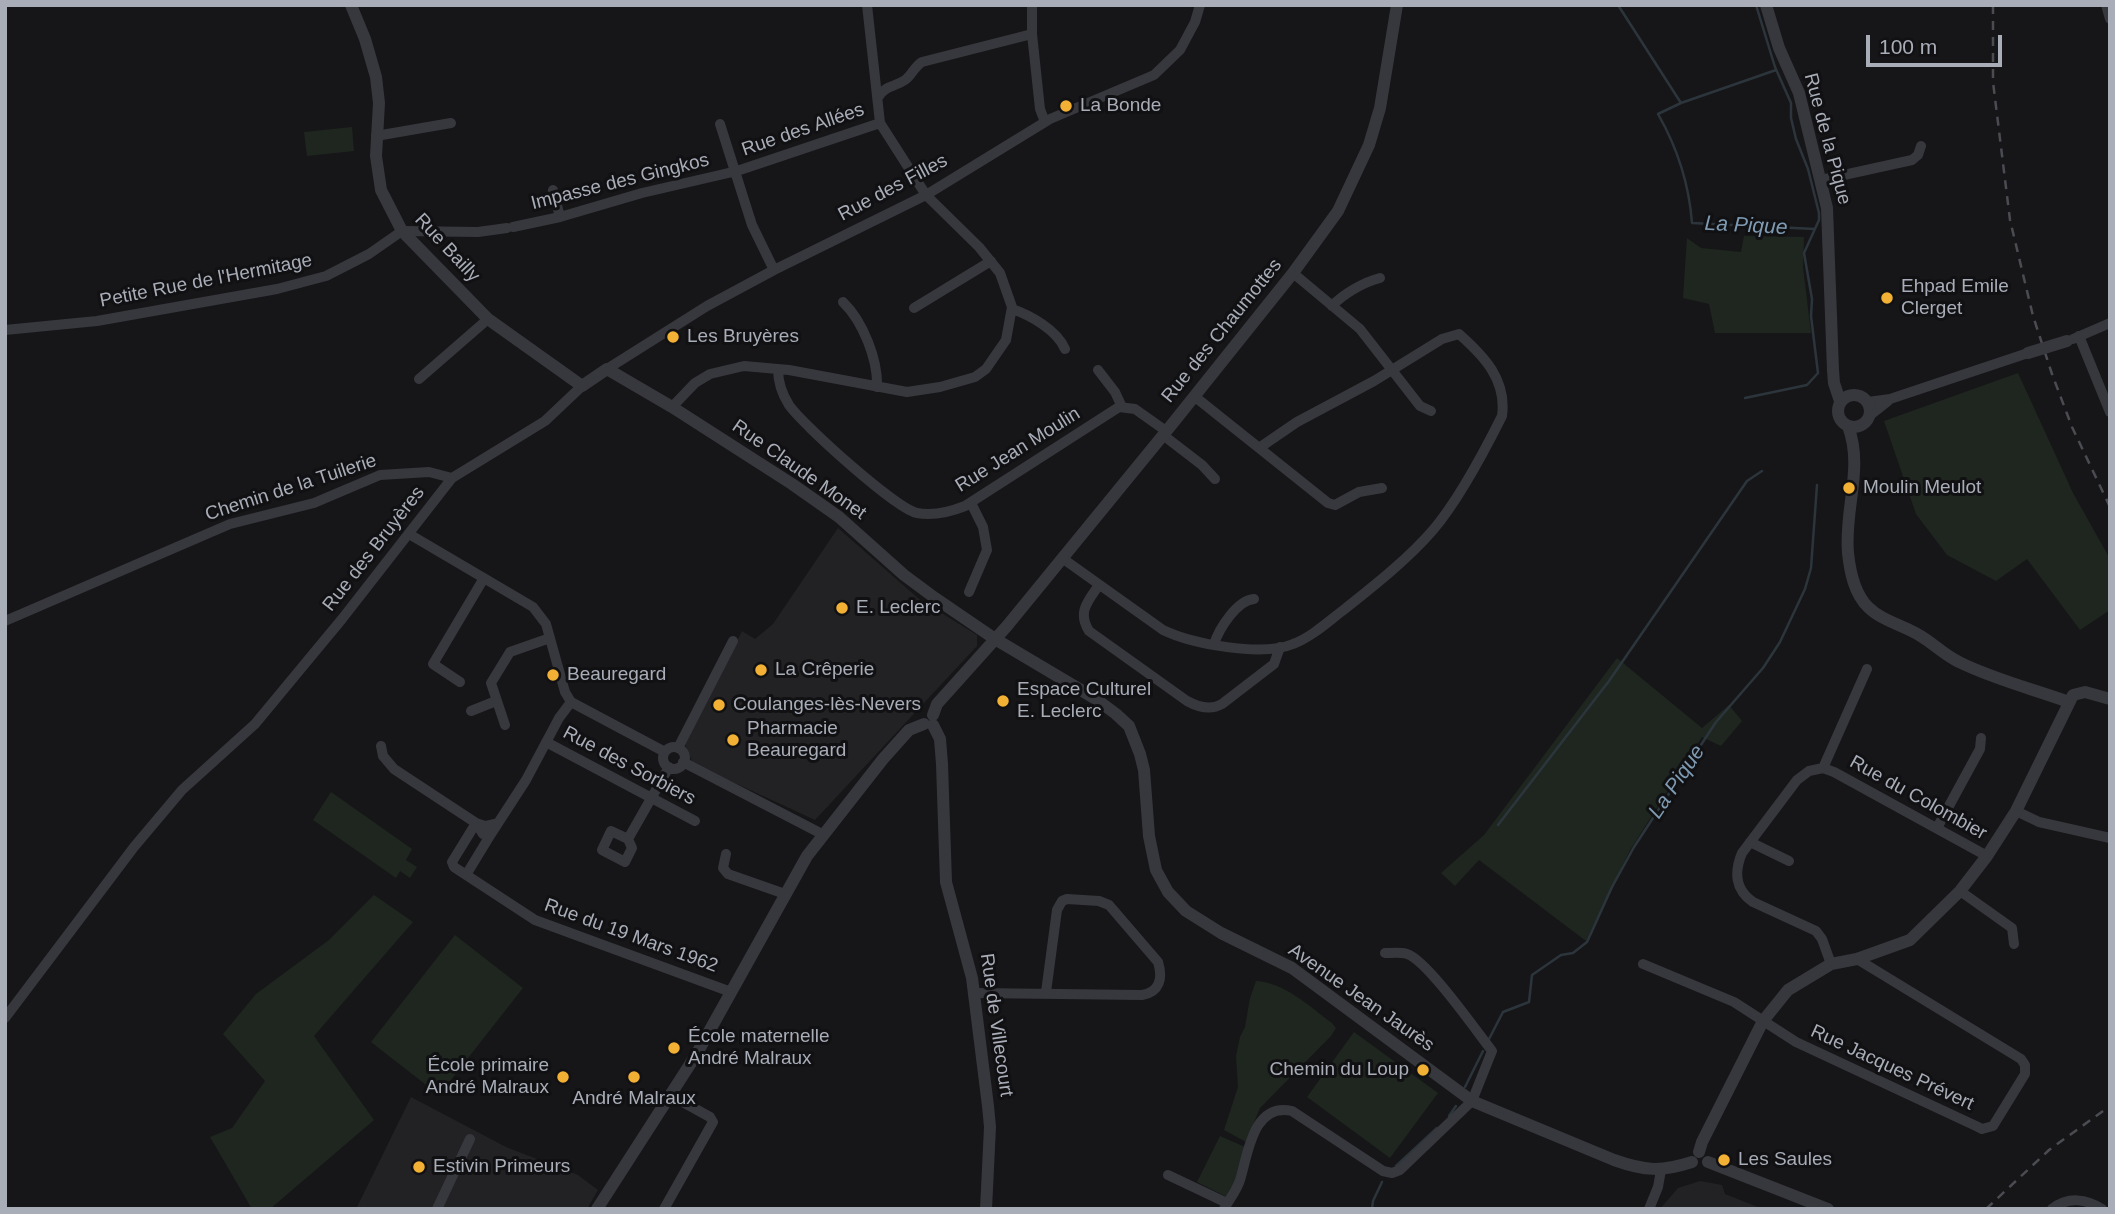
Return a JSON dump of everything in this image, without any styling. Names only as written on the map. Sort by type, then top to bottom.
[{"type":"street","name":"Rue Bailly","points":[[351,5],[376,77],[379,103],[376,156],[381,190],[402,231],[488,319],[582,386]]},
{"type":"street","points":[[671,407],[695,383],[710,374],[744,366],[778,369],[907,392],[922,391],[975,377],[986,369],[1006,340],[1012,309],[1000,273],[926,195],[880,123],[867,5]]},
{"type":"street","points":[[1032,5],[1032,34],[1040,109],[1045,122]]},
{"type":"street","name":"Rue des Filles","points":[[582,386],[708,306],[774,270],[926,195],[1045,122],[1154,75],[1180,50],[1195,22],[1200,5]]},
{"type":"street","name":"Rue des Chaumottes","points":[[597,1209],[696,1055],[785,894],[822,834],[909,730],[930,721],[937,705],[1165,433],[1293,273],[1338,211],[1368,145],[1380,108],[1397,5]]},
{"type":"street","name":"Rue de la Pique","points":[[1766,5],[1779,48],[1799,93],[1821,180],[1829,223],[1834,383],[1840,401]]},
{"type":"street","points":[[2106,5],[2110,19]]},
{"type":"street","points":[[879,96],[886,88],[905,80],[914,67],[922,62],[1032,34]]},
{"type":"street","points":[[376,136],[451,123]]},
{"type":"street","name":"Rue des Allées","points":[[737,171],[880,123]]},
{"type":"street","points":[[720,124],[752,225],[774,270]]},
{"type":"street","points":[[1821,180],[1915,159],[1922,146]]},
{"type":"street","name":"Impasse des Gingkos","points":[[402,231],[478,232],[510,227],[560,217],[642,193],[737,171]]},
{"type":"street","points":[[553,190],[560,217]]},
{"type":"street","name":"Petite Rue de l'Hermitage","points":[[5,330],[97,321],[277,289],[326,276],[369,254],[402,231]]},
{"type":"street","points":[[914,308],[991,261]]},
{"type":"street","points":[[1293,273],[1360,329],[1420,406],[1431,411]]},
{"type":"street","points":[[1332,306],[1349,293],[1380,278]]},
{"type":"street","points":[[844,302],[860,326],[872,355],[877,387]]},
{"type":"street","points":[[1012,309],[1048,329],[1062,341],[1065,349]]},
{"type":"street","points":[[419,379],[488,319]]},
{"type":"street","points":[[1833,370],[1842,386],[1852,394],[1861,396],[1868,402],[1890,399],[2073,339],[2110,323]]},
{"type":"street","points":[[1062,558],[1163,629],[1196,643],[1260,648],[1292,645],[1370,589],[1432,531],[1502,416],[1503,405],[1497,376],[1458,334],[1442,339],[1297,422],[1259,448]]},
{"type":"street","points":[[2073,339],[2110,412]]},
{"type":"street","name":"Rue Claude Monet","points":[[607,369],[792,484],[839,517],[904,575],[995,639]]},
{"type":"street","name":"Rue Jean Moulin","points":[[778,369],[781,388],[796,414],[897,504],[916,513],[951,511],[971,503],[1122,407]]},
{"type":"street","points":[[1098,370],[1115,392],[1122,407],[1135,409],[1215,479]]},
{"type":"street","name":"Rue des Bruyères","points":[[5,1018],[134,847],[182,790],[255,724],[452,478],[545,421],[582,386]]},
{"type":"street","points":[[1852,394],[1840,401],[1838,415],[1859,423]]},
{"type":"street","points":[[1194,396],[1332,505],[1339,504],[1359,492],[1382,488]]},
{"type":"street","points":[[1859,423],[1890,399]]},
{"type":"street","points":[[1868,402],[1859,423],[1855,444],[1855,473],[1848,529],[1848,552],[1853,582],[1862,600],[1877,614],[1919,635],[1956,661],[2070,702]]},
{"type":"street","name":"Chemin de la Tuilerie","points":[[5,621],[230,524],[314,503],[380,474],[429,472],[452,478]]},
{"type":"street","points":[[969,592],[987,550],[983,527],[971,503]]},
{"type":"street","points":[[409,534],[533,607],[543,618],[565,692],[571,702],[665,752]]},
{"type":"street","points":[[460,682],[433,664],[484,578]]},
{"type":"street","points":[[1099,585],[1083,608],[1082,616],[1088,631],[1187,701],[1200,707],[1217,707],[1222,704],[1274,664],[1280,646]]},
{"type":"street","points":[[1214,645],[1217,636],[1238,606],[1243,601],[1254,599]]},
{"type":"street","points":[[505,725],[491,683],[510,652],[550,638]]},
{"type":"street","name":"Avenue Jean Jaurès","points":[[995,639],[1096,699],[1129,726],[1144,770],[1149,836],[1156,870],[1168,892],[1186,911],[1221,933],[1292,968],[1472,1101],[1638,1168],[1661,1170],[1700,1159]]},
{"type":"street","points":[[678,748],[733,641]]},
{"type":"street","points":[[1824,768],[1867,669]]},
{"type":"street","points":[[1828,1209],[1700,1159],[1702,1142],[1763,1021],[1788,990],[1831,964],[1857,959],[1910,940],[1960,891],[1987,856],[2016,811],[2073,695],[2085,692],[2110,699]]},
{"type":"street","points":[[471,711],[496,701]]},
{"type":"street","points":[[476,823],[452,862],[457,870],[466,875],[571,702]]},
{"type":"street","name":"Rue de Villecourt","points":[[930,721],[940,739],[946,882],[964,943],[974,993],[990,1127],[986,1209]]},
{"type":"street","points":[[1937,828],[1980,749],[1981,738]]},
{"type":"street","name":"Rue des Sorbiers","points":[[546,742],[695,821]]},
{"type":"street","points":[[381,746],[383,755],[394,769],[476,823],[493,826],[498,823]]},
{"type":"street","points":[[670,747],[678,748],[683,752],[683,762],[676,768],[669,767],[663,759],[665,752],[670,747]]},
{"type":"street","points":[[683,762],[822,834]]},
{"type":"street","points":[[628,839],[669,767]]},
{"type":"street","name":"Rue du Colombier","points":[[1831,964],[1822,939],[1816,931],[1753,902],[1740,889],[1738,882],[1738,863],[1750,842],[1797,780],[1810,771],[1824,768],[1987,856]]},
{"type":"street","points":[[2016,811],[2039,822],[2110,838]]},
{"type":"street","points":[[476,823],[483,834],[491,834]]},
{"type":"street","points":[[1750,842],[1789,861]]},
{"type":"street","points":[[726,854],[723,868],[728,874],[785,894]]},
{"type":"street","name":"Rue du 19 Mars 1962","points":[[466,875],[541,923],[732,992]]},
{"type":"street","points":[[1960,891],[2012,928],[2014,944]]},
{"type":"street","points":[[974,993],[1148,994],[1156,989],[1160,968],[1158,962],[1109,905],[1099,901],[1067,899],[1062,901],[1057,910],[1046,992]]},
{"type":"street","points":[[1168,1175],[1226,1206],[1239,1184],[1255,1131],[1264,1117],[1276,1110],[1292,1111],[1383,1171],[1392,1173],[1400,1170],[1472,1101],[1492,1051],[1426,969],[1409,954],[1385,953]]},
{"type":"street","name":"Rue Jacques Prévert","points":[[1763,1021],[1830,1059],[1964,1121],[1982,1129],[1993,1126],[2025,1074],[2025,1065],[2021,1059],[1857,959]]},
{"type":"street","points":[[1643,964],[1734,1002],[1763,1021]]},
{"type":"street","points":[[664,1209],[713,1122],[710,1117],[670,1095]]},
{"type":"street","points":[[437,1209],[470,1139]]},
{"type":"street","points":[[1649,1209],[1661,1170]]},
{"type":"street","points":[[2052,1209],[2072,1200],[2089,1201],[2102,1209]]},
{"type":"shaded area","points":[[352,127],[354,151],[307,156],[304,132]]},
{"type":"shaded area","points":[[1744,236],[1804,237],[1803,267],[1811,333],[1715,333],[1709,304],[1683,298],[1687,238],[1701,248],[1741,252]]},
{"type":"shaded area","points":[[2018,373],[2073,493],[2110,559],[2110,610],[2080,630],[2027,559],[1996,581],[1947,555],[1916,514],[1884,421]]},
{"type":"shaded area","points":[[838,528],[919,599],[977,635],[977,646],[815,820],[692,761],[685,744],[742,631],[755,639],[773,624]]},
{"type":"shaded area","points":[[1617,658],[1702,728],[1729,705],[1742,721],[1721,746],[1702,737],[1630,850],[1586,941],[1479,860],[1455,886],[1441,873],[1484,835]]},
{"type":"shaded area","points":[[331,792],[412,849],[406,860],[417,867],[410,878],[400,871],[396,878],[313,820]]},
{"type":"shaded area","points":[[374,895],[413,922],[314,1036],[374,1120],[270,1209],[252,1209],[210,1137],[232,1128],[265,1081],[223,1034],[256,994],[329,940]]},
{"type":"shaded area","points":[[455,935],[523,988],[439,1095],[371,1042]]},
{"type":"shaded area","points":[[1256,981],[1277,986],[1296,996],[1336,1028],[1260,1108],[1246,1142],[1224,1130],[1238,1087],[1236,1056]]},
{"type":"shaded area","points":[[1354,1032],[1438,1093],[1390,1158],[1307,1097]]},
{"type":"shaded area","points":[[411,1097],[506,1147],[578,1175],[598,1190],[587,1209],[356,1209]]},
{"type":"shaded area","points":[[1220,1136],[1245,1147],[1232,1190],[1227,1197],[1197,1182]]},
{"type":"shaded area","points":[[1700,1181],[1722,1185],[1725,1194],[1763,1209],[1660,1209],[1678,1188]]},
{"type":"waterway","name":"La Pique","points":[[1618,5],[1681,103],[1658,114],[1681,167],[1692,223],[1815,229]]},
{"type":"waterway","name":"La Pique","points":[[1745,398],[1807,385],[1818,373],[1811,316],[1812,299],[1804,253],[1819,220],[1819,213],[1808,169],[1796,139],[1791,103],[1775,67],[1756,5]]},
{"type":"waterway","name":"La Pique","points":[[1681,103],[1776,70]]},
{"type":"waterway","points":[[1498,825],[1609,681],[1747,481],[1762,471]]},
{"type":"waterway","name":"La Pique","points":[[1489,1039],[1503,1012],[1529,1002],[1532,975],[1561,955],[1573,953],[1587,942],[1634,847],[1716,722],[1763,668],[1780,642],[1805,589],[1811,568],[1817,485]]},
{"type":"waterway","name":"La Pique","points":[[1465,1087],[1483,1051]]},
{"type":"waterway","name":"La Pique","points":[[1449,1116],[1456,1106]]},
{"type":"waterway","name":"La Pique","points":[[1396,1166],[1437,1128]]},
{"type":"waterway","name":"La Pique","points":[[1372,1209],[1382,1182]]},
{"type":"railway","points":[[1993,5],[1993,82],[2010,220],[2033,316],[2052,374],[2072,427],[2110,507]]},
{"type":"railway","points":[[1986,1209],[2049,1150],[2110,1106]]},
{"type":"place","name":"La Bonde","points":[[1066,106]]},
{"type":"place","name":"Ehpad Emile Clerget","points":[[1887,298]]},
{"type":"place","name":"Les Bruyères","points":[[673,337]]},
{"type":"place","name":"Moulin Meulot","points":[[1849,488]]},
{"type":"place","name":"E. Leclerc","points":[[842,608]]},
{"type":"place","name":"La Crêperie","points":[[761,670]]},
{"type":"place","name":"Beauregard","points":[[553,675]]},
{"type":"place","name":"Espace Culturel E. Leclerc","points":[[1003,701]]},
{"type":"place","name":"Coulanges-lès-Nevers","points":[[719,705]]},
{"type":"place","name":"Pharmacie Beauregard","points":[[733,740]]},
{"type":"place","name":"École maternelle André Malraux","points":[[674,1048]]},
{"type":"place","name":"Chemin du Loup","points":[[1423,1070]]},
{"type":"place","name":"École primaire André Malraux","points":[[563,1077]]},
{"type":"place","name":"André Malraux","points":[[634,1077]]},
{"type":"place","name":"Les Saules","points":[[1724,1160]]},
{"type":"place","name":"Estivin Primeurs","points":[[419,1167]]}]
